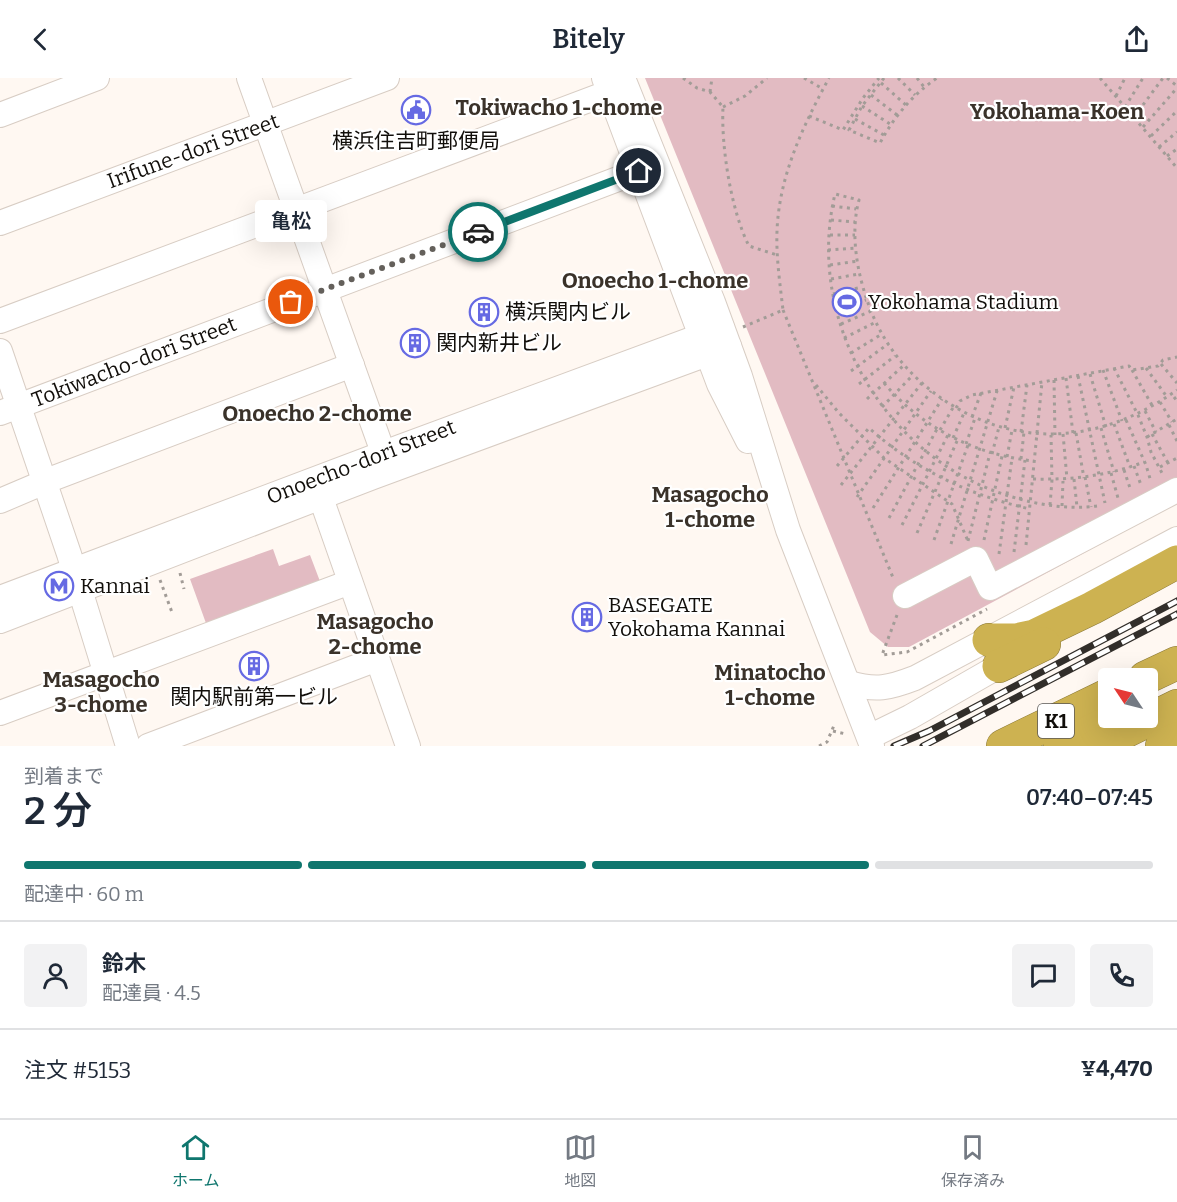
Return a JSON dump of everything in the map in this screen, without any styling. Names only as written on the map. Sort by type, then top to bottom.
[{"type":"highway","points":[[994,653],[1092,608],[1177,562]]},
{"type":"highway","points":[[994,653],[1177,577]]},
{"type":"highway","points":[[1158,672],[1177,663]]},
{"type":"highway","points":[[1158,699],[1177,689]]},
{"type":"highway","name":"K1","points":[[1003,746],[1098,700]]},
{"type":"highway","points":[[1095,746],[1177,706]]},
{"type":"highway","points":[[1060,746],[1098,728]]},
{"type":"highway","points":[[1162,746],[1177,740]]},
{"type":"street","points":[[0,115],[97,78]]},
{"type":"street","points":[[249,78],[387,462]]},
{"type":"street","name":"Irifune-dori Street","points":[[0,223],[387,78]]},
{"type":"street","points":[[612,83],[639,171],[721,338]]},
{"type":"street","points":[[0,321],[296,209],[612,83]]},
{"type":"street","points":[[612,83],[721,338],[788,530],[849,683],[862,739],[910,717],[994,653],[1177,539]]},
{"type":"street","name":"Tokiwacho-dori Street","points":[[9,410],[639,171]]},
{"type":"street","name":"Onoecho-dori Street","points":[[0,621],[76,580],[721,338]]},
{"type":"street","points":[[0,351],[9,410],[44,483],[128,746]]},
{"type":"street","points":[[0,501],[352,364]]},
{"type":"street","name":"Onoecho-dori Street","points":[[0,598],[76,580],[321,498],[387,462]]},
{"type":"street","points":[[904,596],[981,550],[990,588],[1172,478]]},
{"type":"street","points":[[321,498],[404,745]]},
{"type":"street","points":[[0,713],[350,582]]},
{"type":"street","points":[[849,683],[876,689],[891,687],[994,653]]},
{"type":"street","points":[[148,746],[377,659]]},
{"type":"path","points":[[682,78],[697,88],[710,92],[723,107],[722,125],[730,182],[742,233],[749,246],[777,255]]},
{"type":"path","points":[[710,92],[712,78]]},
{"type":"path","points":[[723,107],[745,96],[767,78]]},
{"type":"path","points":[[804,78],[823,89]]},
{"type":"path","points":[[829,78],[792,156],[778,220],[777,255],[783,310],[893,580],[904,596],[882,655]]},
{"type":"path","points":[[809,116],[843,130],[863,98],[884,78]]},
{"type":"path","points":[[898,78],[915,95]]},
{"type":"path","points":[[917,78],[924,87]]},
{"type":"path","points":[[880,80],[849,130],[880,143],[897,115],[915,95],[936,78]]},
{"type":"path","points":[[1100,78],[1176,166]]},
{"type":"path","points":[[1106,85],[1108,78]]},
{"type":"path","points":[[1116,96],[1125,78]]},
{"type":"path","points":[[1125,107],[1143,78]]},
{"type":"path","points":[[1134,117],[1165,78],[1176,85],[1143,127]]},
{"type":"path","points":[[880,80],[906,105]]},
{"type":"path","points":[[871,95],[897,115]]},
{"type":"path","points":[[862,106],[890,124]]},
{"type":"path","points":[[1150,136],[1177,111]]},
{"type":"path","points":[[855,119],[884,135]]},
{"type":"path","points":[[1159,147],[1177,132]]},
{"type":"path","points":[[1167,156],[1177,149]]},
{"type":"path","points":[[1090,373],[1104,427],[1119,502],[1091,507],[1030,503],[981,487],[925,452],[892,420],[872,394],[844,338],[833,294],[828,250],[835,194],[859,200],[856,209],[855,235],[859,274],[871,310],[888,345],[913,375],[931,391],[964,413],[987,424],[1023,432],[1075,433],[1089,431],[1104,427],[1124,421],[1153,407],[1177,390]]},
{"type":"path","points":[[832,206],[856,209]]},
{"type":"path","points":[[831,220],[855,222]]},
{"type":"path","points":[[830,235],[855,235]]},
{"type":"path","points":[[828,250],[856,248]]},
{"type":"path","points":[[830,265],[858,261]]},
{"type":"path","points":[[831,279],[859,274]]},
{"type":"path","points":[[833,294],[862,287]]},
{"type":"path","points":[[836,309],[867,300]]},
{"type":"path","points":[[721,338],[783,310]]},
{"type":"path","points":[[841,324],[871,310]]},
{"type":"path","points":[[844,338],[876,322]]},
{"type":"path","points":[[851,353],[882,334]]},
{"type":"path","points":[[851,371],[888,345]]},
{"type":"path","points":[[859,384],[895,355]]},
{"type":"path","points":[[1132,370],[1158,366],[1163,360],[1177,358]]},
{"type":"path","points":[[1160,363],[1177,383]]},
{"type":"path","points":[[867,399],[903,365]]},
{"type":"path","points":[[889,518],[925,452],[960,401],[981,393],[1129,366],[1153,407]]},
{"type":"path","points":[[1114,368],[1138,415],[1155,460],[1172,478]]},
{"type":"path","points":[[1146,368],[1167,397]]},
{"type":"path","points":[[1103,370],[1124,421],[1145,463],[1151,483]]},
{"type":"path","points":[[882,407],[913,375]]},
{"type":"path","points":[[1078,376],[1106,505]]},
{"type":"path","points":[[1066,378],[1091,507]]},
{"type":"path","points":[[1050,505],[1054,380]]},
{"type":"path","points":[[813,382],[839,413],[884,458],[952,504],[981,550]]},
{"type":"path","points":[[1026,549],[1042,382]]},
{"type":"path","points":[[884,383],[927,422],[952,438],[980,450],[1034,461]]},
{"type":"path","points":[[841,485],[922,383]]},
{"type":"path","points":[[1013,557],[1020,500],[1028,384]]},
{"type":"path","points":[[1005,428],[1014,387]]},
{"type":"path","points":[[951,544],[998,390]]},
{"type":"path","points":[[857,497],[931,391]]},
{"type":"path","points":[[934,540],[958,474],[981,393]]},
{"type":"path","points":[[873,508],[942,399]]},
{"type":"path","points":[[1160,402],[1177,441]]},
{"type":"path","points":[[1145,411],[1169,462],[1172,478]]},
{"type":"path","points":[[952,438],[964,413]]},
{"type":"path","points":[[1147,436],[1177,419]]},
{"type":"path","points":[[1114,424],[1141,485]]},
{"type":"path","points":[[981,550],[981,487],[999,427]]},
{"type":"path","points":[[837,466],[869,428],[905,457],[967,491],[1030,508]]},
{"type":"path","points":[[1007,457],[1012,430]]},
{"type":"path","points":[[1062,506],[1065,480],[1063,434]]},
{"type":"path","points":[[902,525],[948,435]]},
{"type":"path","points":[[917,533],[957,440]]},
{"type":"path","points":[[1142,457],[1151,452]]},
{"type":"path","points":[[981,550],[1002,456]]},
{"type":"path","points":[[981,550],[1006,503],[1012,458]]},
{"type":"path","points":[[1160,467],[1177,458]]},
{"type":"path","points":[[1033,479],[1065,480],[1099,476],[1155,460]]},
{"type":"path","points":[[1124,470],[1133,498]]},
{"type":"path","points":[[1074,479],[1077,507]]},
{"type":"path","points":[[178,568],[184,589]]},
{"type":"path","points":[[161,583],[173,615]]},
{"type":"path","points":[[819,746],[827,742],[835,723]]},
{"type":"path","points":[[833,731],[862,739]]},
{"type":"shaded area","points":[[645,78],[1177,78],[1177,503],[909,647],[888,647],[870,632]]},
{"type":"shaded area","points":[[273,549],[279,566],[310,555],[321,584],[207,626],[190,579]]},
{"type":"railway","points":[[894,746],[929,731],[1177,601]]},
{"type":"railway","points":[[923,746],[1177,614]]},
{"type":"way so far","points":[[291,302],[478,232]]},
{"type":"place","name":"横浜住吉町郵便局","points":[[416,110]]},
{"type":"place","name":"亀松","points":[[291,302]]},
{"type":"place","name":"Yokohama Stadium","points":[[847,302]]},
{"type":"place","name":"横浜関内ビル","points":[[484,312]]},
{"type":"place","name":"関内新井ビル","points":[[415,343]]},
{"type":"place","name":"Kannai","points":[[59,586]]},
{"type":"place","name":"BASEGATE Yokohama Kannai","points":[[587,617]]},
{"type":"place","name":"関内駅前第一ビル","points":[[254,666]]},
{"type":"district","name":"Tokiwacho 1-chome","points":[[559,107]]},
{"type":"district","name":"Yokohama-Koen","points":[[1057,111]]},
{"type":"district","name":"Onoecho 1-chome","points":[[655,280]]},
{"type":"district","name":"Onoecho 2-chome","points":[[317,413]]},
{"type":"district","name":"Masagocho 1-chome","points":[[710,506]]},
{"type":"district","name":"Masagocho 2-chome","points":[[375,634]]},
{"type":"district","name":"Minatocho 1-chome","points":[[770,684]]},
{"type":"district","name":"Masagocho 3-chome","points":[[101,692]]},
{"type":"route","points":[[478,232],[639,171]]}]
